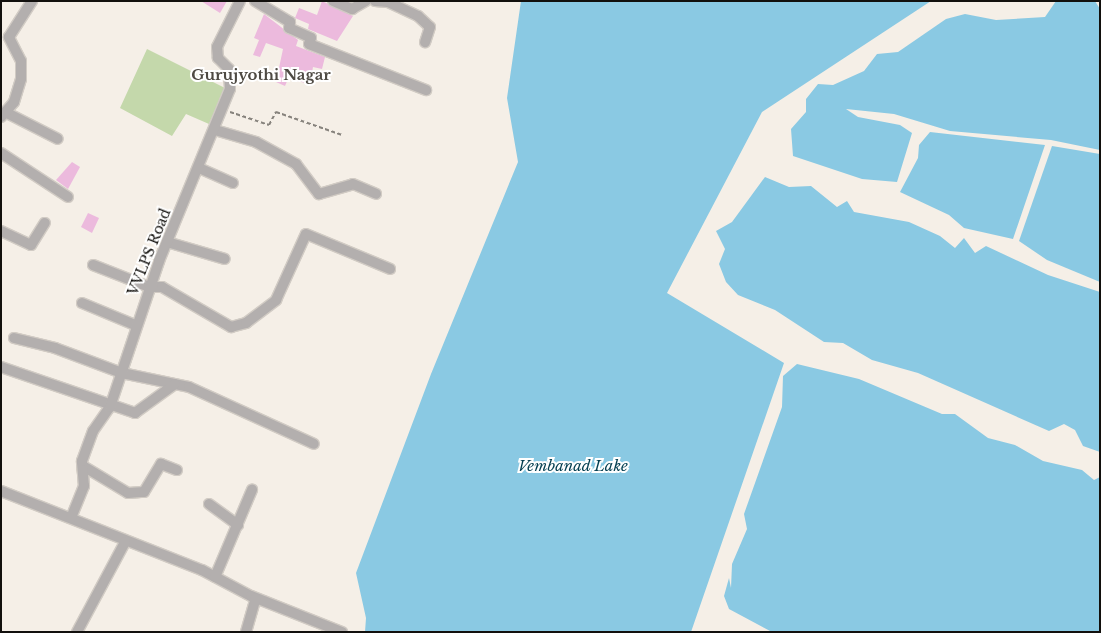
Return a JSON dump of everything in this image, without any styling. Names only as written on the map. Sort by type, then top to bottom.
[{"type":"street","points":[[32,1],[8,37],[21,61],[21,80],[14,102],[3,114],[58,139]]},
{"type":"street","points":[[229,69],[218,58],[217,47],[240,1]]},
{"type":"street","points":[[255,1],[290,22],[289,28],[311,38],[309,44],[426,90]]},
{"type":"street","points":[[333,1],[352,9],[366,1]]},
{"type":"street","points":[[375,1],[388,2],[418,16],[430,27],[425,42]]},
{"type":"street","name":"VVLPS Road","points":[[71,518],[84,486],[83,466],[93,431],[110,407],[149,287],[223,110],[230,89],[229,69]]},
{"type":"street","points":[[215,130],[256,142],[296,164],[319,194],[353,184],[376,194]]},
{"type":"street","points":[[1,154],[68,197]]},
{"type":"street","points":[[198,168],[233,183]]},
{"type":"street","points":[[1,231],[31,246],[45,223]]},
{"type":"street","points":[[93,265],[149,287],[162,286],[230,328],[246,323],[276,300],[306,234],[390,269]]},
{"type":"street","points":[[167,242],[225,259]]},
{"type":"street","points":[[82,303],[136,325]]},
{"type":"street","points":[[14,338],[55,348],[122,372],[175,384],[314,444]]},
{"type":"street","points":[[1,367],[110,407],[134,413],[175,384]]},
{"type":"street","points":[[83,466],[128,493],[144,492],[161,464],[177,470]]},
{"type":"street","points":[[215,577],[252,490]]},
{"type":"street","points":[[1,491],[215,577],[256,598],[340,631]]},
{"type":"street","points":[[209,504],[238,525]]},
{"type":"street","points":[[77,632],[125,542]]},
{"type":"street","points":[[246,632],[256,598]]},
{"type":"path","points":[[229,69],[273,81]]},
{"type":"path","points":[[223,110],[269,126],[276,112],[342,135]]},
{"type":"green space","points":[[147,49],[225,88],[209,124],[186,114],[172,136],[120,108]]},
{"type":"water","name":"Vembanad Lake","points":[[521,1],[931,1],[762,112],[667,293],[784,363],[691,632],[365,632],[366,618],[356,573],[431,374],[518,162],[507,98]]},
{"type":"water","points":[[1056,1],[1095,1],[1100,9],[1100,150],[1051,140],[950,131],[894,114],[846,109],[858,117],[900,125],[912,133],[897,182],[862,179],[793,156],[791,129],[806,112],[806,99],[818,84],[833,85],[864,71],[877,54],[898,52],[946,19],[965,14],[996,20],[1045,17]]},
{"type":"water","points":[[930,132],[1045,145],[1013,239],[964,228],[949,215],[900,192],[918,158],[919,145]]},
{"type":"water","points":[[1052,146],[1100,154],[1100,282],[1047,260],[1019,241]]},
{"type":"water","points":[[765,177],[789,187],[811,186],[837,207],[847,201],[854,212],[909,222],[940,236],[955,248],[964,238],[975,253],[986,246],[1048,275],[1100,292],[1100,452],[1083,446],[1075,430],[1064,424],[1049,431],[918,373],[872,360],[843,343],[824,342],[775,310],[738,295],[726,282],[719,264],[725,249],[716,231],[732,222]]},
{"type":"water","points":[[797,364],[859,379],[942,414],[955,414],[988,438],[1015,445],[1043,461],[1082,470],[1094,480],[1100,477],[1100,632],[772,632],[729,609],[724,596],[729,578],[731,588],[732,564],[747,529],[744,514],[782,407],[783,376]]},
{"type":"building","points":[[201,1],[227,1],[220,13]]},
{"type":"building","points":[[322,1],[353,16],[337,41],[308,29],[309,24],[295,18],[299,8],[317,15]]},
{"type":"building","points":[[264,14],[298,40],[296,46],[325,57],[322,69],[313,67],[310,84],[288,79],[285,86],[276,82],[283,49],[266,43],[260,57],[253,55],[259,40],[254,38]]},
{"type":"building","points":[[72,162],[80,167],[68,189],[56,180]]},
{"type":"building","points":[[88,213],[99,218],[92,233],[81,227]]},
{"type":"district","name":"Gurujyothi Nagar","points":[[261,75]]}]
